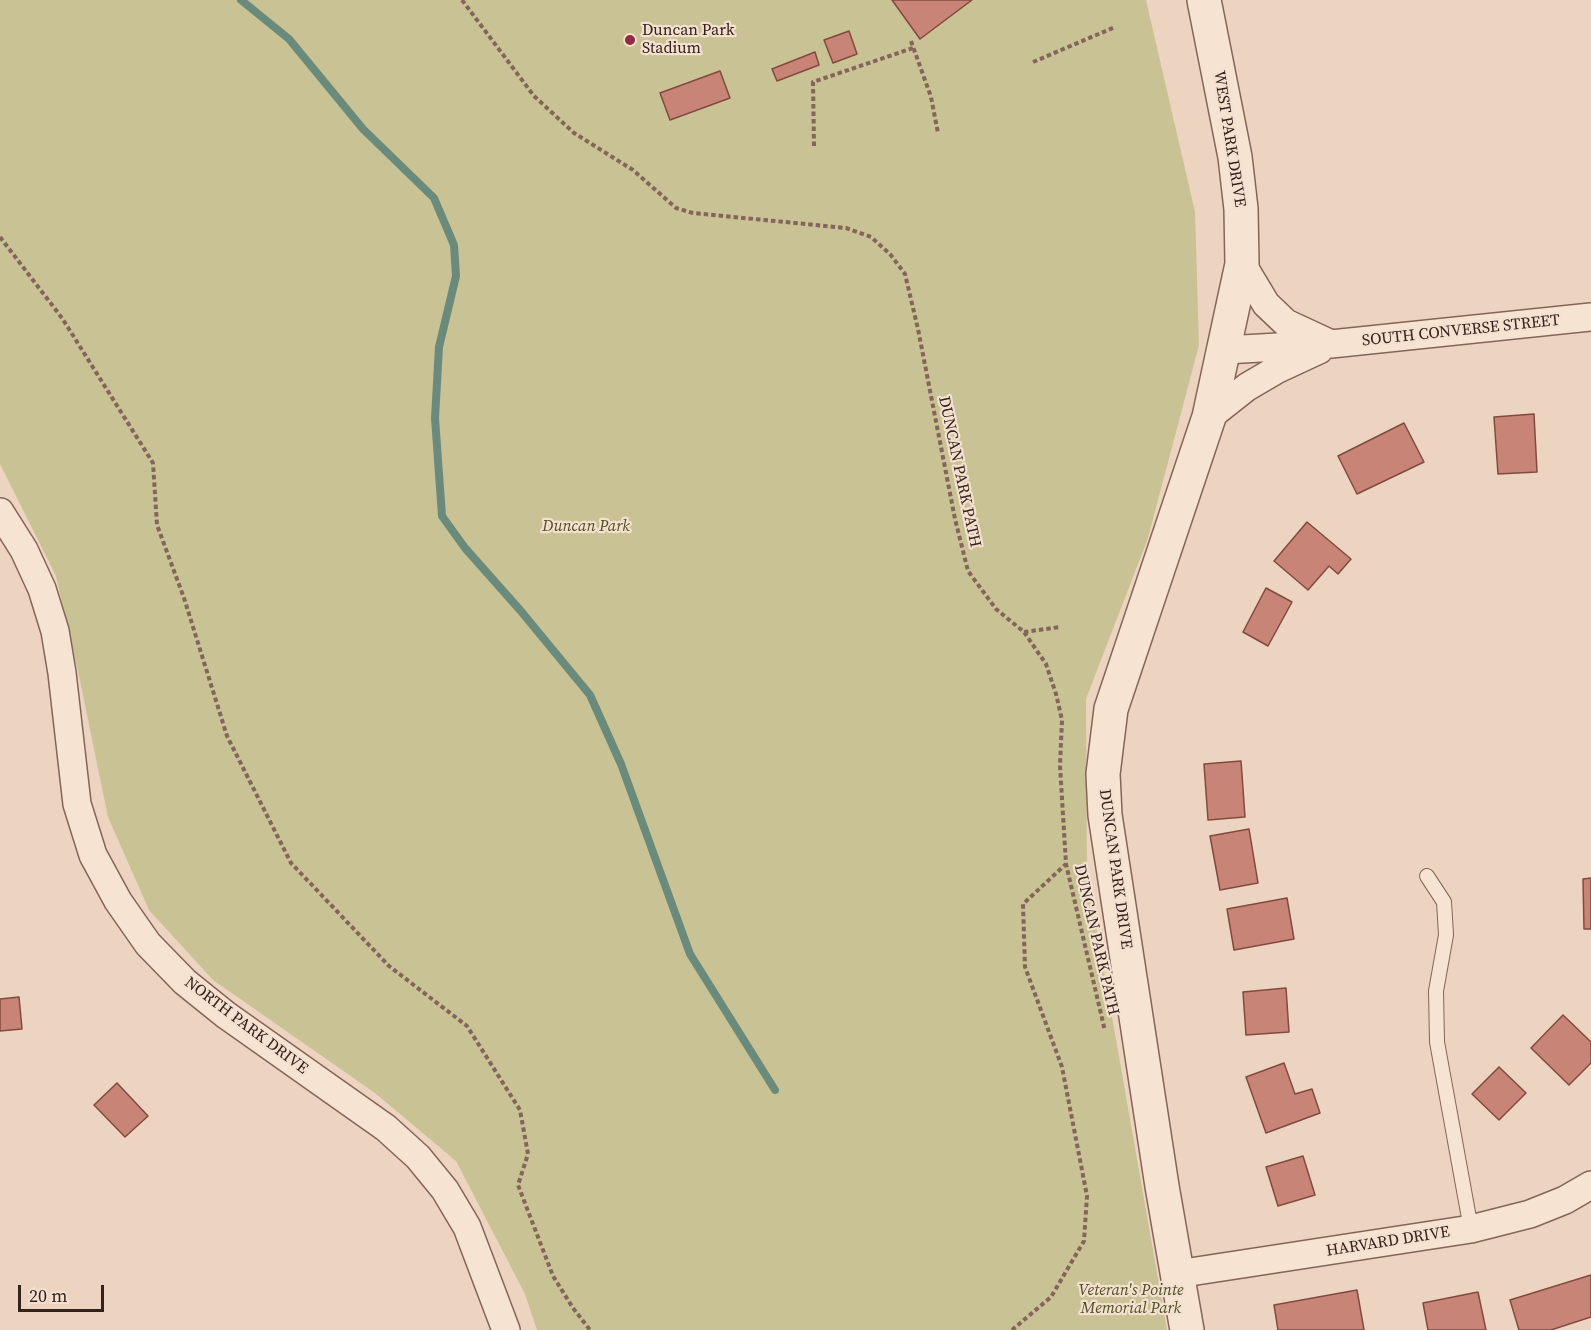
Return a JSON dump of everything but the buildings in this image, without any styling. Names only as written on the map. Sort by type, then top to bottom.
[{"type":"street","name":"WEST PARK DRIVE","points":[[1204,0],[1234,157],[1241,209],[1242,264],[1225,350]]},
{"type":"street","points":[[1242,264],[1266,304],[1286,323],[1331,344]]},
{"type":"street","name":"SOUTH CONVERSE STREET","points":[[1225,350],[1331,344],[1591,317]]},
{"type":"street","name":"SOUTH CONVERSE STREET","points":[[1209,417],[1247,387],[1276,370],[1331,344]]},
{"type":"street","name":"DUNCAN PARK DRIVE","points":[[1187,1330],[1105,815],[1102,774],[1110,709],[1209,417],[1225,350]]},
{"type":"street","name":"NORTH PARK DRIVE","points":[[0,513],[24,550],[42,589],[55,631],[77,804],[93,855],[118,902],[148,944],[185,982],[226,1015],[386,1128],[418,1157],[445,1190],[467,1227],[506,1330]]},
{"type":"street","name":"HARVARD DRIVE","points":[[1177,1274],[1471,1229],[1530,1214],[1565,1200],[1591,1185]]},
{"type":"lane","points":[[1427,876],[1444,902],[1446,935],[1436,991],[1437,1042],[1471,1229]]},
{"type":"path","name":"DUNCAN PARK PATH","points":[[462,0],[534,96],[574,133],[633,170],[676,208],[693,213],[846,228],[871,237],[890,254],[905,274],[955,519],[968,571],[996,609],[1024,632],[1046,664],[1056,694],[1062,720],[1060,766],[1066,864],[1106,1036]]},
{"type":"path","points":[[1034,62],[1115,27]]},
{"type":"path","points":[[911,41],[931,97],[938,133]]},
{"type":"path","points":[[814,146],[813,82],[913,48]]},
{"type":"path","points":[[0,237],[62,318],[153,463],[156,525],[184,598],[227,736],[291,863],[389,966],[467,1026],[520,1110],[528,1154],[518,1185],[553,1275],[573,1308],[590,1330]]},
{"type":"path","points":[[1024,632],[1060,627]]},
{"type":"path","points":[[1012,1330],[1051,1297],[1084,1241],[1087,1196],[1062,1067],[1025,967],[1023,904],[1066,864]]},
{"type":"green space","name":"Duncan Park","points":[[0,0],[1146,0],[1195,212],[1199,345],[1148,538],[1086,699],[1087,874],[1167,1330],[537,1330],[525,1294],[456,1161],[375,1093],[213,980],[149,910],[108,817],[56,576],[0,464]]},
{"type":"waterway","points":[[241,0],[289,39],[363,129],[434,198],[454,245],[456,276],[439,347],[435,418],[442,516],[465,548],[590,695],[621,764],[690,954],[775,1090]]},
{"type":"place","name":"Duncan Park Stadium","points":[[630,40]]},
{"type":"park label","name":"Veteran's Pointe Memorial Park","points":[[1131,1300]]}]
